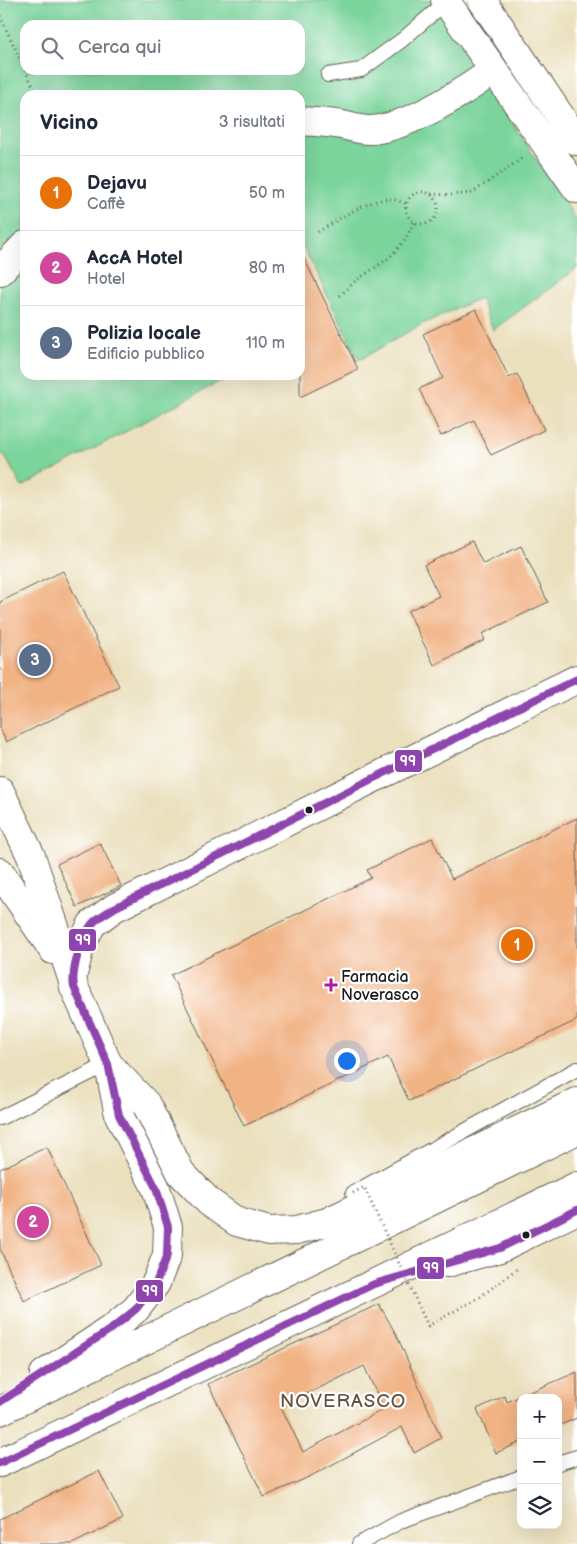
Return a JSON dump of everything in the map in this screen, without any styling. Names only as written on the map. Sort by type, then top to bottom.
[{"type":"main road","points":[[482,0],[577,141]]},
{"type":"main road","points":[[446,1],[493,71],[577,188]]},
{"type":"main road","points":[[305,121],[332,123],[369,130],[393,125],[443,103],[493,71]]},
{"type":"main road","points":[[0,272],[20,250]]},
{"type":"main road","points":[[72,978],[80,947],[92,924],[114,908],[342,794],[577,680]]},
{"type":"main road","points":[[0,791],[31,856],[74,987],[108,1064],[119,1115],[156,1188],[168,1227],[167,1255],[156,1283],[136,1310],[114,1328],[0,1402]]},
{"type":"main road","points":[[0,872],[72,978]]},
{"type":"main road","points":[[108,1064],[146,1104],[181,1173],[209,1202],[237,1222],[269,1231],[297,1230],[327,1222],[577,1102]]},
{"type":"main road","points":[[0,1411],[577,1130]]},
{"type":"main road","points":[[0,1463],[577,1186]]},
{"type":"main road","points":[[374,1284],[500,1248],[577,1210]]},
{"type":"lane","points":[[328,75],[361,70],[402,40],[446,1]]},
{"type":"lane","points":[[0,1118],[108,1064]]},
{"type":"lane","points":[[353,1193],[577,1069]]},
{"type":"lane","points":[[562,1462],[577,1457]]},
{"type":"lane","points":[[359,1544],[400,1521],[517,1478]]},
{"type":"path","points":[[0,16],[20,59]]},
{"type":"path","points":[[27,75],[35,90]]},
{"type":"path","points":[[431,194],[438,204],[437,214],[429,222],[423,224],[414,222],[406,214],[406,204],[408,198],[414,193],[420,191],[449,195],[472,193],[544,142]]},
{"type":"path","points":[[318,232],[349,213],[375,202],[391,199],[406,204]]},
{"type":"path","points":[[340,296],[354,282],[389,258],[405,240],[414,222]]},
{"type":"path","points":[[353,1193],[364,1187],[428,1326],[480,1297],[517,1269]]},
{"type":"green space","points":[[0,0],[431,0],[577,221],[577,268],[493,330],[480,298],[422,324],[359,360],[305,250],[305,90],[20,90],[20,380],[223,380],[22,487],[0,450]]},
{"type":"building","points":[[305,260],[358,369],[300,397],[300,380],[305,380]]},
{"type":"building","points":[[476,309],[509,378],[517,374],[544,430],[491,455],[474,420],[441,436],[419,389],[443,378],[423,334]]},
{"type":"building","points":[[472,542],[483,564],[521,546],[548,602],[482,634],[485,640],[434,665],[408,611],[439,596],[424,565]]},
{"type":"building","points":[[63,571],[119,686],[6,742],[0,728],[0,602]]},
{"type":"building","points":[[577,818],[577,1020],[409,1101],[388,1057],[244,1126],[171,975],[371,878],[367,870],[432,838],[452,879]]},
{"type":"building","points":[[100,843],[121,886],[77,907],[57,864]]},
{"type":"building","points":[[47,1147],[101,1265],[24,1301],[0,1249],[0,1169]]},
{"type":"building","points":[[379,1304],[397,1336],[441,1438],[414,1453],[402,1427],[311,1476],[264,1497],[208,1384]],"holes":[[[364,1366],[384,1409],[303,1452],[281,1407]]]},
{"type":"building","points":[[577,1372],[577,1418],[562,1424],[562,1394],[526,1394]]},
{"type":"building","points":[[505,1396],[507,1402],[517,1398],[517,1444],[496,1453],[477,1409]]},
{"type":"building","points":[[99,1471],[123,1519],[72,1544],[0,1544],[0,1519]]},
{"type":"transit line","name":"99","points":[[0,1402],[114,1327],[136,1309],[156,1283],[167,1255],[168,1227],[156,1188],[119,1115],[108,1064],[74,987],[73,980],[78,954],[84,937],[92,924],[114,908],[577,679]]},
{"type":"transit line","name":"99","points":[[0,1463],[374,1284],[500,1248],[577,1210]]},
{"type":"place","name":"Polizia locale","points":[[35,660]]},
{"type":"place","name":"Dejavu","points":[[517,945]]},
{"type":"place","name":"Farmacia Noverasco","points":[[331,985]]},
{"type":"place","name":"AccA Hotel","points":[[33,1222]]},
{"type":"district","name":"NOVERASCO","points":[[343,1400]]}]
